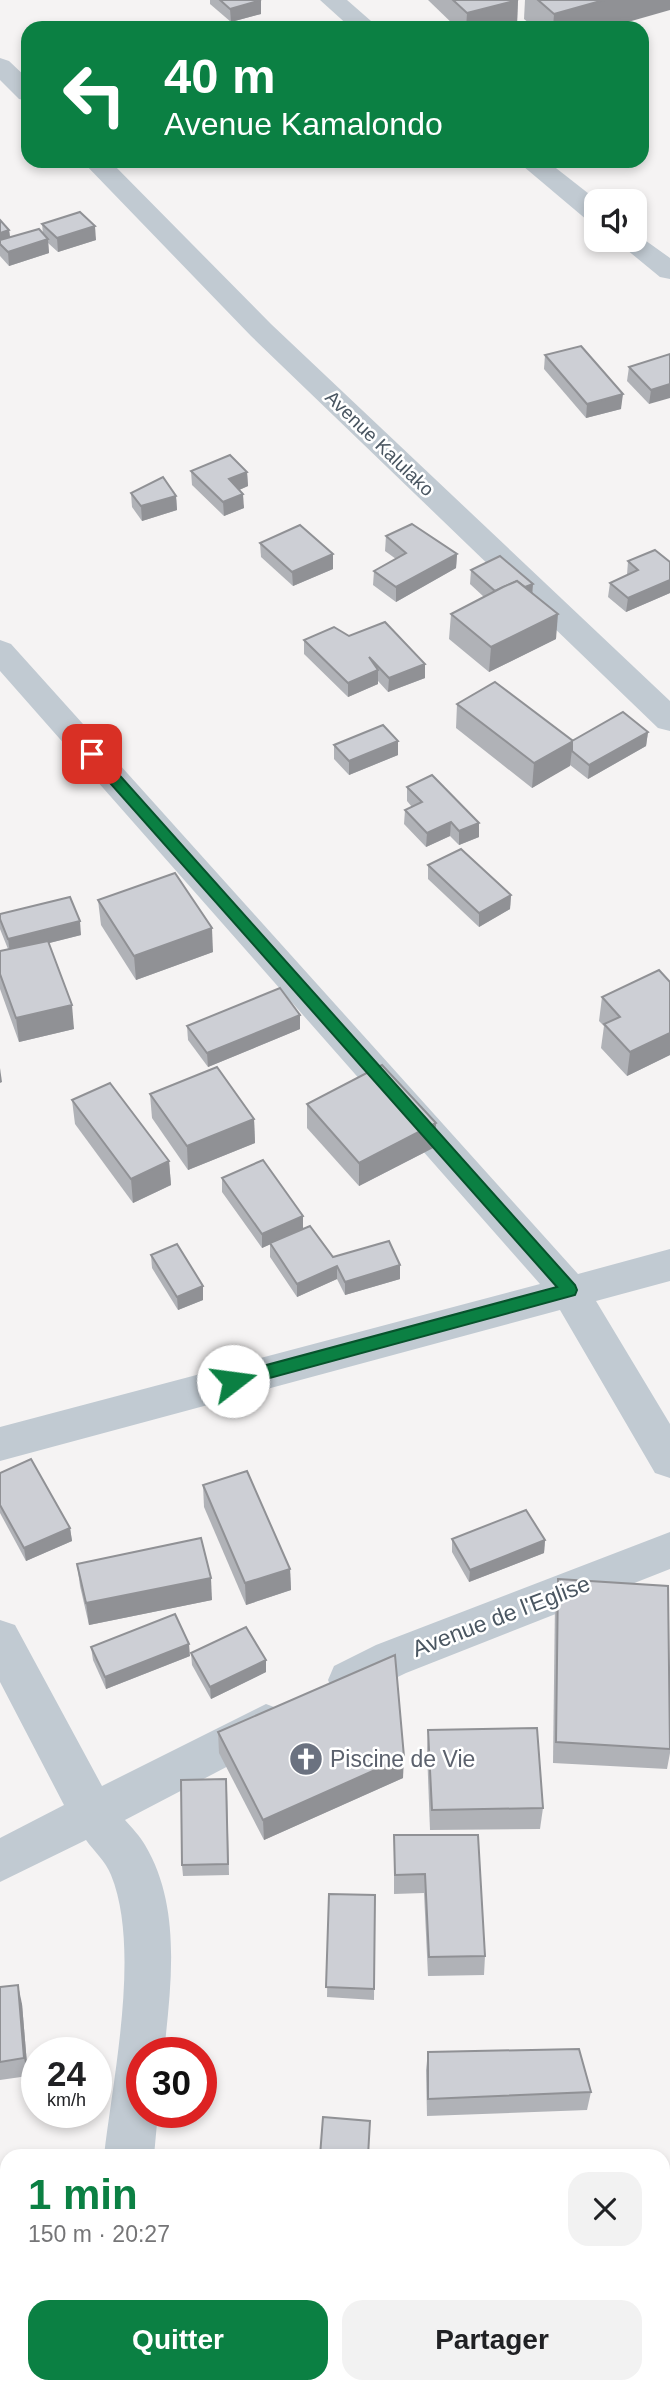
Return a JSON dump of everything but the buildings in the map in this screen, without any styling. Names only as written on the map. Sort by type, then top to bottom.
[{"type":"street","points":[[331,0],[357,21]]},
{"type":"street","points":[[0,66],[21,86]]},
{"type":"street","name":"Avenue Kalulako","points":[[102,168],[261,330],[670,720]]},
{"type":"street","points":[[539,168],[584,205]]},
{"type":"street","points":[[645,252],[670,271]]},
{"type":"street","points":[[0,651],[569,1290],[670,1461]]},
{"type":"street","points":[[0,1444],[670,1265]]},
{"type":"street","name":"Avenue de l'Eglise","points":[[0,1861],[391,1659],[670,1550]]},
{"type":"street","points":[[0,1639],[93,1814],[129,1860],[143,1901],[149,1973],[130,2149]]},
{"type":"place","name":"Piscine de Vie","points":[[306,1759]]},
{"type":"route","points":[[92,754],[569,1290],[233,1381]]}]
